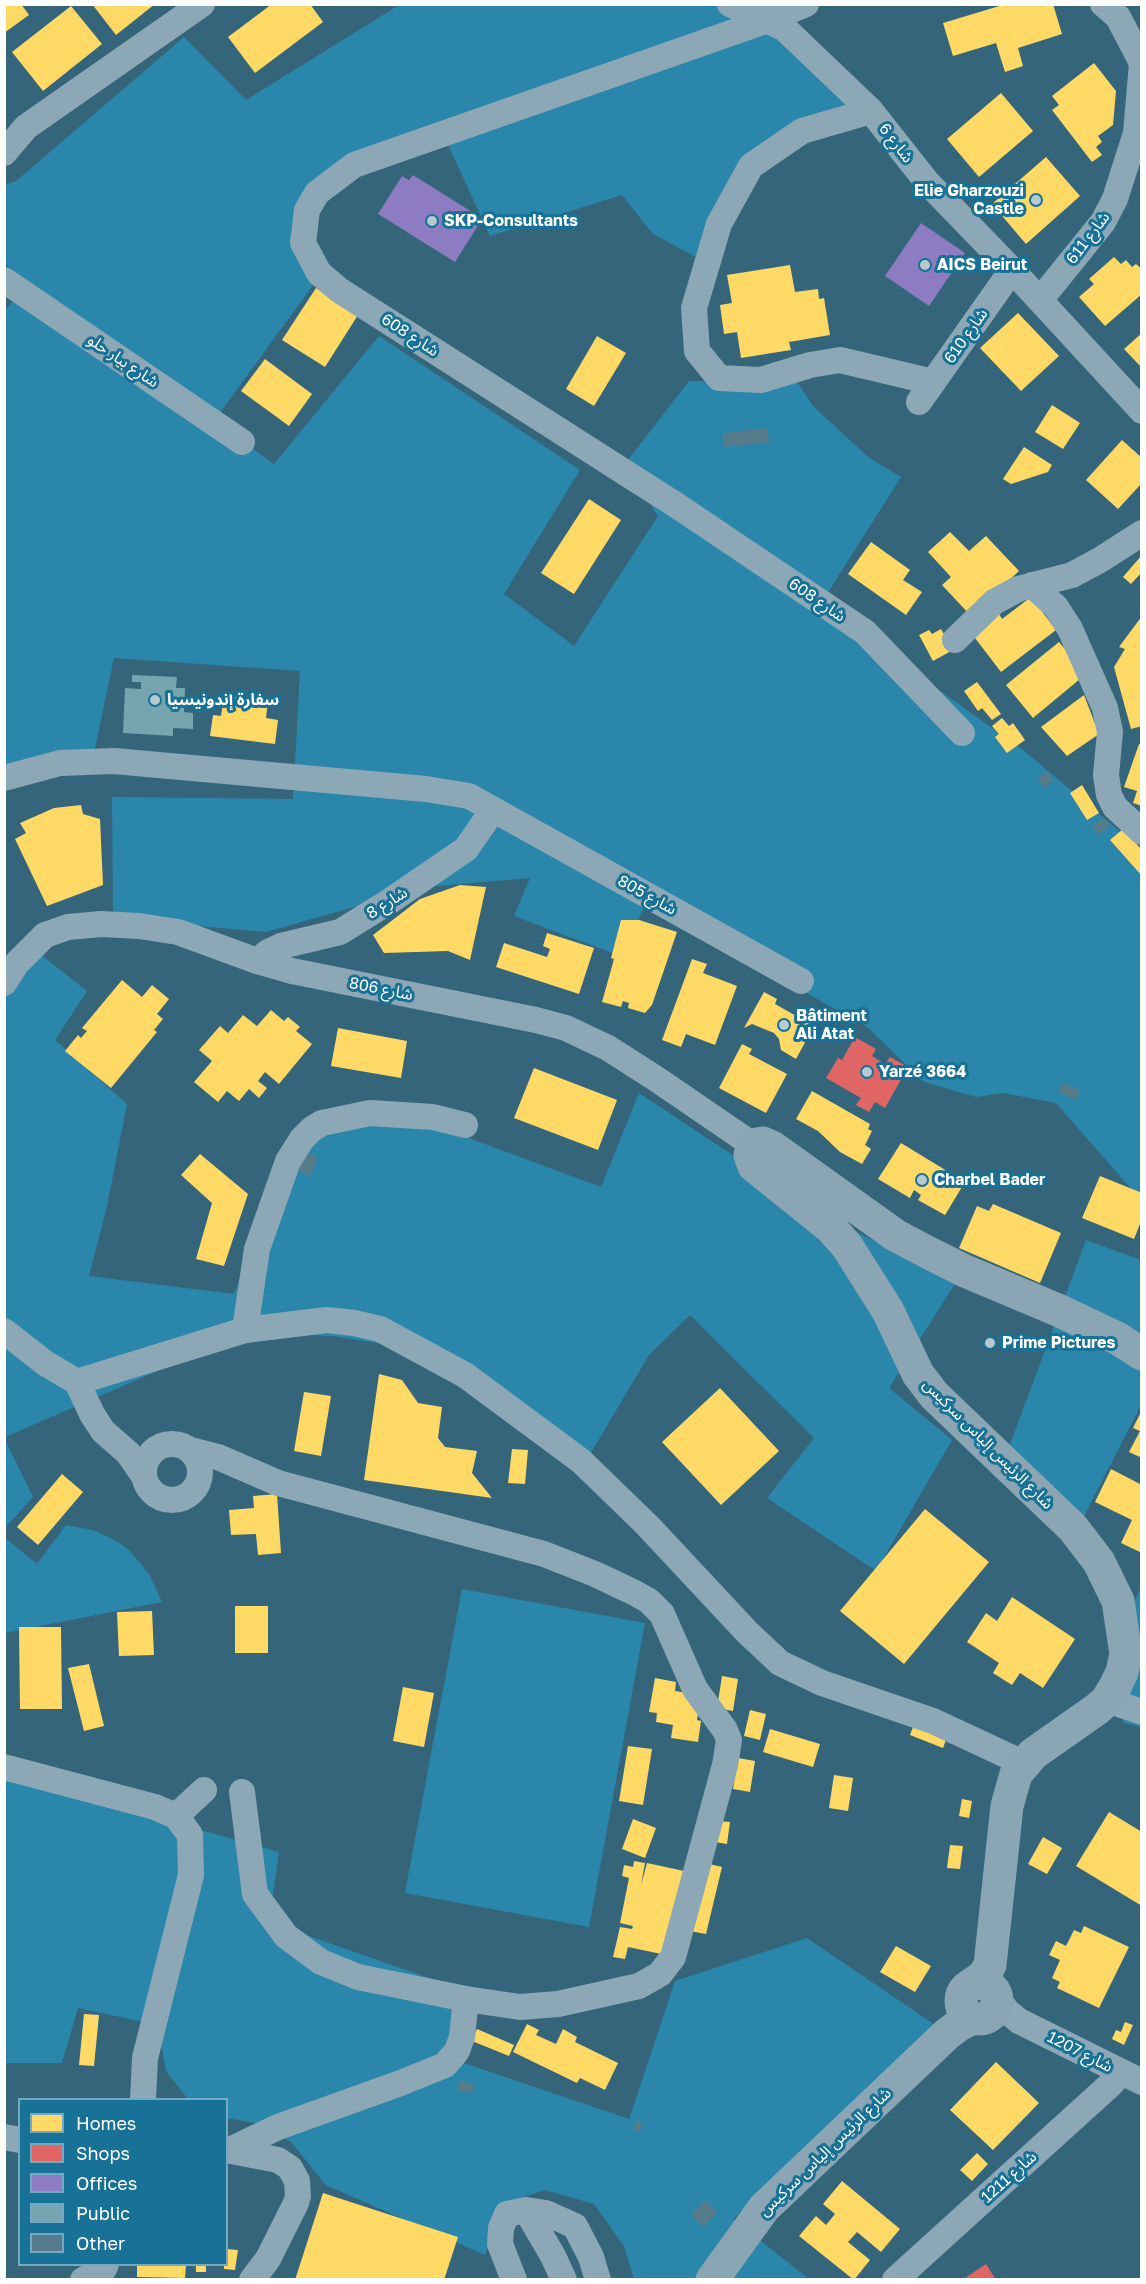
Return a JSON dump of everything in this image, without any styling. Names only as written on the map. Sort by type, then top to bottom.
[{"type":"main road","points":[[753,1145],[763,1143],[772,1147],[895,1235],[965,1271],[1117,1338],[1142,1354]]},
{"type":"main road","name":"شارع الرئيس إلياس سركيس","points":[[712,2280],[764,2208],[982,2004],[1008,1806],[1016,1774],[1023,1763],[1053,1738],[1075,1725],[1107,1700],[1122,1672],[1126,1654],[1118,1601],[1099,1562],[1073,1528],[934,1395],[918,1374],[888,1311],[847,1246],[831,1228],[754,1166],[750,1155],[753,1145]]},
{"type":"street","points":[[4,153],[26,128],[202,4]]},
{"type":"street","name":"شارع 6","points":[[730,4],[784,28],[871,111],[927,182],[1142,411]]},
{"type":"street","name":"شارع 608","points":[[806,4],[768,20],[354,165],[317,193],[307,210],[303,228],[303,243],[319,273],[339,290],[676,505],[865,632],[962,733]]},
{"type":"street","points":[[1111,11],[1142,63]]},
{"type":"street","name":"شارع 611","points":[[1040,300],[1103,222],[1115,199],[1136,133],[1142,63]]},
{"type":"street","name":"شارع 610","points":[[871,111],[802,131],[751,166],[719,224],[694,308],[697,351],[719,378],[761,380],[840,360],[926,392],[1012,270]]},
{"type":"street","name":"شارع بيار حلو","points":[[4,280],[242,442]]},
{"type":"street","points":[[956,640],[994,602],[1018,589],[1072,575],[1087,568],[1142,532]]},
{"type":"street","points":[[1032,585],[1056,607],[1070,629],[1105,708],[1110,732],[1106,775],[1109,795],[1115,807],[1142,832]]},
{"type":"street","name":"شارع 805","points":[[4,778],[60,763],[114,761],[426,789],[469,796],[801,981]]},
{"type":"street","name":"شارع 8","points":[[257,961],[268,952],[281,946],[340,932],[390,901],[466,849],[493,810]]},
{"type":"street","name":"شارع 806","points":[[4,983],[17,963],[45,935],[68,927],[101,924],[139,926],[178,933],[257,961],[365,987],[536,1020],[566,1028],[608,1048],[753,1145]]},
{"type":"street","points":[[245,1330],[257,1249],[288,1161],[302,1139],[312,1129],[322,1123],[370,1113],[433,1117],[465,1125]]},
{"type":"street","points":[[77,1382],[245,1330],[327,1320],[380,1329],[465,1376],[581,1461],[647,1525],[747,1632],[780,1663],[822,1683],[933,1721],[1023,1763]]},
{"type":"street","points":[[4,1331],[45,1363],[77,1382],[103,1431],[137,1464],[147,1484],[160,1497],[177,1500],[192,1491],[197,1484],[203,1458]]},
{"type":"street","points":[[117,1444],[146,1448],[171,1443],[181,1444],[203,1458],[278,1483],[544,1554],[635,1593],[662,1614],[695,1689],[729,1740],[672,1957],[660,1974],[639,1986],[558,2004],[520,2007],[466,1999],[358,1977],[321,1962],[286,1936],[255,1894],[242,1792]]},
{"type":"street","points":[[144,1476],[147,1458],[160,1446]]},
{"type":"street","points":[[1107,1700],[1142,1712]]},
{"type":"street","points":[[4,1767],[155,1807],[176,1816],[190,1835],[192,1875],[145,2058],[143,2098]]},
{"type":"street","points":[[176,1816],[204,1790]]},
{"type":"street","points":[[228,2150],[278,2127],[399,2084],[445,2065],[457,2051],[462,2037],[466,1999]]},
{"type":"street","name":"شارع 1207","points":[[982,2004],[1131,2077]]},
{"type":"street","name":"شارع 1211","points":[[895,2280],[1103,2092],[1131,2077]]},
{"type":"street","points":[[228,2150],[278,2160],[290,2168],[297,2181],[296,2203],[268,2259],[252,2280]]},
{"type":"street","points":[[514,2280],[500,2244],[501,2228],[507,2214],[526,2210],[546,2213],[575,2226],[591,2258],[598,2280]]},
{"type":"street","points":[[526,2210],[564,2280]]},
{"type":"street","points":[[83,2280],[106,2266]]},
{"type":"shaded area","points":[[399,5],[791,5],[761,20],[860,102],[756,148],[698,258],[653,234],[622,195],[490,236],[444,136],[331,170],[307,220],[324,270],[214,421],[274,464],[379,336],[580,470],[504,594],[574,646],[658,516],[624,465],[689,381],[742,382],[794,377],[812,405],[868,457],[901,477],[820,605],[1023,750],[1141,849],[1141,1200],[1056,1103],[1003,1093],[976,1097],[924,1082],[866,1026],[645,904],[623,957],[514,916],[530,878],[425,887],[266,932],[187,925],[113,913],[112,797],[293,799],[300,671],[114,658],[91,767],[5,783],[4,311],[25,289],[5,263],[5,185],[16,181],[184,37],[246,100]]},
{"type":"shaded area","points":[[26,943],[87,991],[55,1040],[127,1104],[107,1206],[89,1276],[234,1294],[280,1175],[322,1129],[420,1120],[601,1187],[639,1093],[823,1215],[956,1282],[889,1388],[952,1440],[876,1571],[767,1498],[814,1438],[690,1315],[649,1355],[589,1456],[383,1344],[333,1336],[304,1335],[246,1341],[190,1357],[5,1437],[4,964]]},
{"type":"shaded area","points":[[1086,1240],[1141,1260],[1141,1405],[1076,1532],[1002,1466]]},
{"type":"shaded area","points":[[5,1440],[33,1497],[4,1528]]},
{"type":"shaded area","points":[[66,1525],[93,1530],[129,1550],[149,1574],[162,1602],[5,1633],[4,1537],[37,1564]]},
{"type":"shaded area","points":[[1141,1588],[1141,1727],[1123,1723],[1134,1602]]},
{"type":"shaded area","points":[[462,1589],[645,1623],[589,1927],[405,1893]]},
{"type":"shaded area","points":[[5,1769],[26,1781],[279,1852],[269,1922],[483,1997],[452,2059],[629,2119],[675,1981],[807,1938],[941,2029],[733,2219],[810,2280],[634,2279],[624,2246],[594,2204],[545,2190],[505,2203],[485,2255],[326,2185],[291,2142],[260,2124],[228,2118],[228,2098],[187,2098],[166,2071],[158,2025],[78,2008],[62,2063],[5,2063]]},
{"type":"building: Homes","points":[[4,4],[21,4],[29,15],[4,33]]},
{"type":"building: Homes","points":[[92,4],[155,4],[116,35]]},
{"type":"building: Homes","points":[[272,4],[310,4],[323,22],[255,73],[228,37]]},
{"type":"building: Homes","points":[[1006,4],[1053,4],[1062,34],[1018,48],[1023,66],[1005,72],[996,43],[953,56],[943,23]]},
{"type":"building: Homes","points":[[71,6],[102,44],[43,91],[12,52]]},
{"type":"building: Homes","points":[[1094,63],[1116,91],[1113,125],[1098,136],[1102,142],[1096,147],[1102,155],[1092,162],[1052,110],[1059,105],[1052,96]]},
{"type":"building: Homes","points":[[1001,93],[1033,131],[979,177],[947,139]]},
{"type":"building: Homes","name":"Elie Gharzouzi Castle","points":[[1046,157],[1080,196],[1026,244],[992,204]]},
{"type":"building: Homes","points":[[1114,257],[1121,264],[1126,260],[1132,267],[1136,264],[1142,269],[1142,294],[1105,326],[1079,297],[1094,284],[1089,279]]},
{"type":"building: Homes","points":[[790,265],[795,292],[818,289],[819,299],[824,298],[830,335],[789,342],[791,350],[741,358],[737,332],[724,334],[720,305],[732,303],[727,275]]},
{"type":"building: Homes","points":[[316,288],[358,315],[325,367],[282,340]]},
{"type":"building: Homes","points":[[1018,313],[1059,356],[1021,391],[980,348]]},
{"type":"building: Homes","points":[[1142,333],[1142,368],[1124,349]]},
{"type":"building: Homes","points":[[597,336],[626,353],[594,406],[566,389]]},
{"type":"building: Homes","points":[[265,359],[312,394],[289,426],[241,391]]},
{"type":"building: Homes","points":[[1052,405],[1080,423],[1063,449],[1035,432]]},
{"type":"building: Homes","points":[[1122,440],[1142,458],[1142,483],[1118,509],[1086,480]]},
{"type":"building: Homes","points":[[1024,447],[1052,465],[1048,472],[1011,484],[1003,479]]},
{"type":"building: Homes","points":[[589,499],[621,520],[574,594],[541,573]]},
{"type":"building: Homes","points":[[950,532],[969,551],[986,536],[1019,571],[971,616],[942,585],[951,577],[928,552]]},
{"type":"building: Homes","points":[[871,542],[910,570],[903,580],[922,592],[906,615],[848,574]]},
{"type":"building: Homes","points":[[1142,555],[1142,572],[1131,584],[1123,577]]},
{"type":"building: Homes","points":[[1031,597],[1056,630],[1001,672],[972,634],[999,614],[1002,619]]},
{"type":"building: Homes","points":[[1142,616],[1142,668],[1140,671],[1142,726],[1131,729],[1114,667],[1125,649],[1119,647]]},
{"type":"building: Homes","points":[[941,629],[953,650],[933,661],[919,635],[929,630],[932,634]]},
{"type":"building: Homes","points":[[1059,642],[1086,674],[1033,718],[1006,685]]},
{"type":"building: Homes","points":[[977,682],[1001,714],[992,720],[982,708],[978,711],[964,691]]},
{"type":"building: Homes","points":[[1084,695],[1099,734],[1067,756],[1041,727]]},
{"type":"building: Homes","points":[[224,696],[268,701],[266,718],[278,720],[275,744],[210,736],[213,715],[221,716]]},
{"type":"building: Homes","points":[[1002,718],[1009,726],[1013,723],[1025,740],[1007,753],[995,737],[999,734],[992,726]]},
{"type":"building: Homes","points":[[1139,744],[1142,745],[1142,806],[1133,803],[1137,791],[1124,787]]},
{"type":"building: Homes","points":[[1082,785],[1099,813],[1087,820],[1070,793]]},
{"type":"building: Homes","points":[[81,805],[83,814],[100,819],[103,885],[47,906],[15,839],[26,833],[20,823],[54,808]]},
{"type":"building: Homes","points":[[1123,829],[1142,850],[1142,876],[1110,840]]},
{"type":"building: Homes","points":[[460,885],[486,887],[470,960],[448,951],[384,953],[373,935],[420,899]]},
{"type":"building: Homes","points":[[621,920],[639,920],[677,932],[652,1005],[645,1013],[628,1008],[629,1003],[623,1001],[621,1007],[602,1002],[614,959],[611,958]]},
{"type":"building: Homes","points":[[547,933],[594,948],[579,994],[496,967],[504,943],[547,957],[550,949],[543,946]]},
{"type":"building: Homes","points":[[692,959],[707,964],[703,973],[737,986],[715,1045],[686,1034],[681,1047],[662,1040]]},
{"type":"building: Homes","points":[[122,980],[142,997],[152,985],[169,999],[157,1014],[163,1019],[154,1030],[157,1032],[111,1088],[65,1051],[78,1035],[81,1038],[87,1031],[82,1028]]},
{"type":"building: Homes","name":"Bâtiment Ali Atat","points":[[764,992],[777,999],[775,1004],[814,1026],[796,1059],[781,1050],[779,1039],[774,1033],[752,1024],[744,1028]]},
{"type":"building: Homes","points":[[271,1010],[284,1021],[288,1017],[300,1027],[296,1031],[312,1044],[279,1084],[265,1072],[258,1081],[267,1088],[259,1098],[249,1089],[239,1101],[227,1091],[218,1102],[194,1082],[212,1061],[199,1050],[220,1026],[228,1033],[243,1015],[257,1026]]},
{"type":"building: Homes","points":[[338,1028],[407,1041],[401,1078],[331,1066]]},
{"type":"building: Homes","points":[[742,1044],[752,1049],[749,1054],[787,1074],[766,1113],[719,1088]]},
{"type":"building: Homes","points":[[534,1068],[617,1100],[598,1150],[514,1118]]},
{"type":"building: Homes","points":[[812,1091],[870,1124],[868,1129],[872,1131],[865,1145],[871,1149],[862,1164],[840,1152],[818,1131],[796,1119]]},
{"type":"building: Homes","name":"Charbel Bader","points":[[901,1143],[965,1182],[945,1215],[918,1200],[921,1195],[914,1190],[910,1198],[878,1179]]},
{"type":"building: Homes","points":[[200,1154],[248,1194],[224,1266],[196,1259],[212,1203],[181,1175]]},
{"type":"building: Homes","points":[[1100,1176],[1142,1193],[1142,1219],[1134,1239],[1082,1218]]},
{"type":"building: Homes","points":[[993,1204],[1061,1233],[1040,1283],[959,1248],[977,1206],[989,1211]]},
{"type":"building: Homes","points":[[379,1374],[402,1380],[418,1403],[442,1407],[438,1438],[445,1447],[477,1451],[472,1473],[492,1498],[364,1480]]},
{"type":"building: Homes","points":[[720,1388],[779,1451],[721,1505],[662,1442]]},
{"type":"building: Homes","points":[[304,1392],[331,1396],[321,1456],[294,1451]]},
{"type":"building: Homes","points":[[1142,1410],[1142,1458],[1129,1452],[1140,1431],[1133,1428]]},
{"type":"building: Homes","points":[[512,1449],[528,1450],[525,1484],[508,1483]]},
{"type":"building: Homes","points":[[1111,1469],[1142,1485],[1142,1553],[1121,1543],[1132,1520],[1095,1502]]},
{"type":"building: Homes","points":[[62,1474],[83,1492],[38,1545],[17,1527]]},
{"type":"building: Homes","points":[[277,1494],[281,1553],[258,1555],[256,1534],[231,1535],[229,1510],[254,1508],[253,1496]]},
{"type":"building: Homes","points":[[925,1509],[989,1562],[904,1664],[840,1611]]},
{"type":"building: Homes","points":[[1012,1597],[1075,1639],[1043,1688],[1020,1673],[1012,1685],[993,1673],[999,1663],[967,1642],[986,1613],[997,1621]]},
{"type":"building: Homes","points":[[235,1606],[268,1606],[268,1653],[235,1653]]},
{"type":"building: Homes","points":[[152,1611],[154,1655],[119,1656],[117,1612]]},
{"type":"building: Homes","points":[[19,1627],[61,1627],[62,1709],[20,1709]]},
{"type":"building: Homes","points":[[89,1664],[104,1726],[84,1731],[68,1668]]},
{"type":"building: Homes","points":[[722,1676],[738,1679],[733,1711],[717,1708]]},
{"type":"building: Homes","points":[[655,1678],[676,1682],[675,1691],[688,1693],[700,1701],[697,1720],[701,1721],[698,1742],[671,1738],[673,1725],[656,1722],[657,1713],[649,1712]]},
{"type":"building: Homes","points":[[403,1687],[434,1693],[424,1747],[393,1741]]},
{"type":"building: Homes","points":[[750,1710],[766,1714],[760,1740],[744,1736]]},
{"type":"building: Homes","points":[[916,1719],[949,1732],[943,1748],[910,1735]]},
{"type":"building: Homes","points":[[770,1729],[820,1744],[813,1767],[763,1752]]},
{"type":"building: Homes","points":[[628,1746],[652,1749],[643,1805],[619,1801]]},
{"type":"building: Homes","points":[[738,1758],[755,1761],[750,1792],[733,1789]]},
{"type":"building: Homes","points":[[834,1775],[853,1778],[848,1811],[829,1808]]},
{"type":"building: Homes","points":[[962,1799],[972,1801],[969,1818],[959,1816]]},
{"type":"building: Homes","points":[[1109,1812],[1142,1832],[1142,1906],[1076,1866]]},
{"type":"building: Homes","points":[[633,1819],[656,1828],[645,1858],[622,1849]]},
{"type":"building: Homes","points":[[717,1821],[730,1822],[727,1844],[715,1842]]},
{"type":"building: Homes","points":[[1043,1837],[1062,1848],[1047,1874],[1028,1864]]},
{"type":"building: Homes","points":[[950,1845],[963,1846],[960,1869],[947,1868]]},
{"type":"building: Homes","points":[[634,1861],[645,1863],[641,1885],[647,1863],[684,1871],[666,1955],[628,1947],[625,1959],[613,1957],[620,1927],[632,1929],[633,1926],[620,1923],[629,1878],[622,1876],[624,1865],[633,1867]]},
{"type":"building: Homes","points":[[705,1863],[722,1867],[706,1934],[690,1931]]},
{"type":"building: Homes","points":[[1084,1926],[1129,1947],[1099,2008],[1057,1988],[1060,1982],[1052,1978],[1060,1960],[1049,1955],[1056,1941],[1066,1946],[1074,1930],[1081,1933]]},
{"type":"building: Homes","points":[[896,1946],[931,1966],[915,1992],[880,1972]]},
{"type":"building: Homes","points":[[84,2014],[99,2015],[94,2066],[79,2065]]},
{"type":"building: Homes","points":[[1125,2022],[1133,2025],[1124,2045],[1112,2039],[1116,2030],[1121,2032]]},
{"type":"building: Homes","points":[[527,2024],[539,2030],[536,2035],[556,2044],[563,2029],[577,2037],[575,2042],[618,2063],[605,2090],[580,2078],[577,2083],[513,2052]]},
{"type":"building: Homes","points":[[477,2029],[514,2045],[509,2056],[472,2041]]},
{"type":"building: Homes","points":[[996,2062],[1039,2103],[993,2150],[950,2110]]},
{"type":"building: Homes","points":[[977,2153],[988,2164],[972,2181],[960,2170]]},
{"type":"building: Homes","points":[[842,2181],[900,2229],[881,2252],[857,2232],[848,2242],[870,2260],[854,2280],[799,2236],[816,2216],[826,2225],[835,2214],[823,2204]]},
{"type":"building: Homes","points":[[323,2193],[458,2237],[444,2280],[295,2280]]},
{"type":"building: Homes","points":[[228,2249],[238,2250],[235,2270],[224,2269],[224,2266],[228,2266]]},
{"type":"building: Homes","points":[[137,2266],[186,2266],[185,2278],[137,2277]]},
{"type":"building: Homes","points":[[196,2266],[206,2266],[206,2272],[196,2272]]},
{"type":"building: Shops","name":"Yarzé 3664","points":[[855,1037],[876,1049],[872,1056],[885,1064],[890,1057],[908,1067],[885,1108],[875,1102],[869,1112],[856,1105],[861,1098],[826,1078],[838,1058],[842,1060]]},
{"type":"building: Shops","points":[[986,2264],[996,2280],[962,2280]]},
{"type":"building: Offices","name":"SKP-Consultants","points":[[413,175],[472,212],[469,218],[479,224],[455,262],[378,214],[402,176],[409,180]]},
{"type":"building: Offices","name":"AICS Beirut","points":[[921,223],[965,253],[929,306],[885,276]]},
{"type":"building: Public","name":"سفارة إندونيسيا","points":[[132,675],[177,677],[176,688],[185,688],[184,712],[193,713],[193,729],[173,728],[173,736],[123,733],[125,688],[141,689],[141,682],[132,682]]},
{"type":"building: Other","points":[[767,428],[769,442],[724,447],[723,433]]},
{"type":"building: Other","points":[[1047,771],[1054,781],[1044,788],[1037,778]]},
{"type":"building: Other","points":[[1104,818],[1110,826],[1098,835],[1092,826]]},
{"type":"building: Other","points":[[1062,1083],[1080,1090],[1076,1100],[1058,1092]]},
{"type":"building: Other","points":[[304,1151],[318,1157],[310,1176],[296,1170]]},
{"type":"building: Other","points":[[459,2081],[474,2084],[472,2093],[457,2090]]},
{"type":"building: Other","points":[[637,2120],[643,2124],[639,2132],[632,2129]]},
{"type":"building: Other","points":[[705,2200],[718,2212],[703,2227],[691,2215]]},
{"type":"place","name":"Elie Gharzouzi Castle","points":[[1036,200]]},
{"type":"place","name":"SKP-Consultants","points":[[432,221]]},
{"type":"place","name":"AICS Beirut","points":[[925,265]]},
{"type":"place","name":"سفارة إندونيسيا","points":[[155,700]]},
{"type":"place","name":"Bâtiment Ali Atat","points":[[784,1025]]},
{"type":"place","name":"Yarzé 3664","points":[[867,1072]]},
{"type":"place","name":"Charbel Bader","points":[[922,1180]]},
{"type":"place","name":"Prime Pictures","points":[[990,1343]]}]
